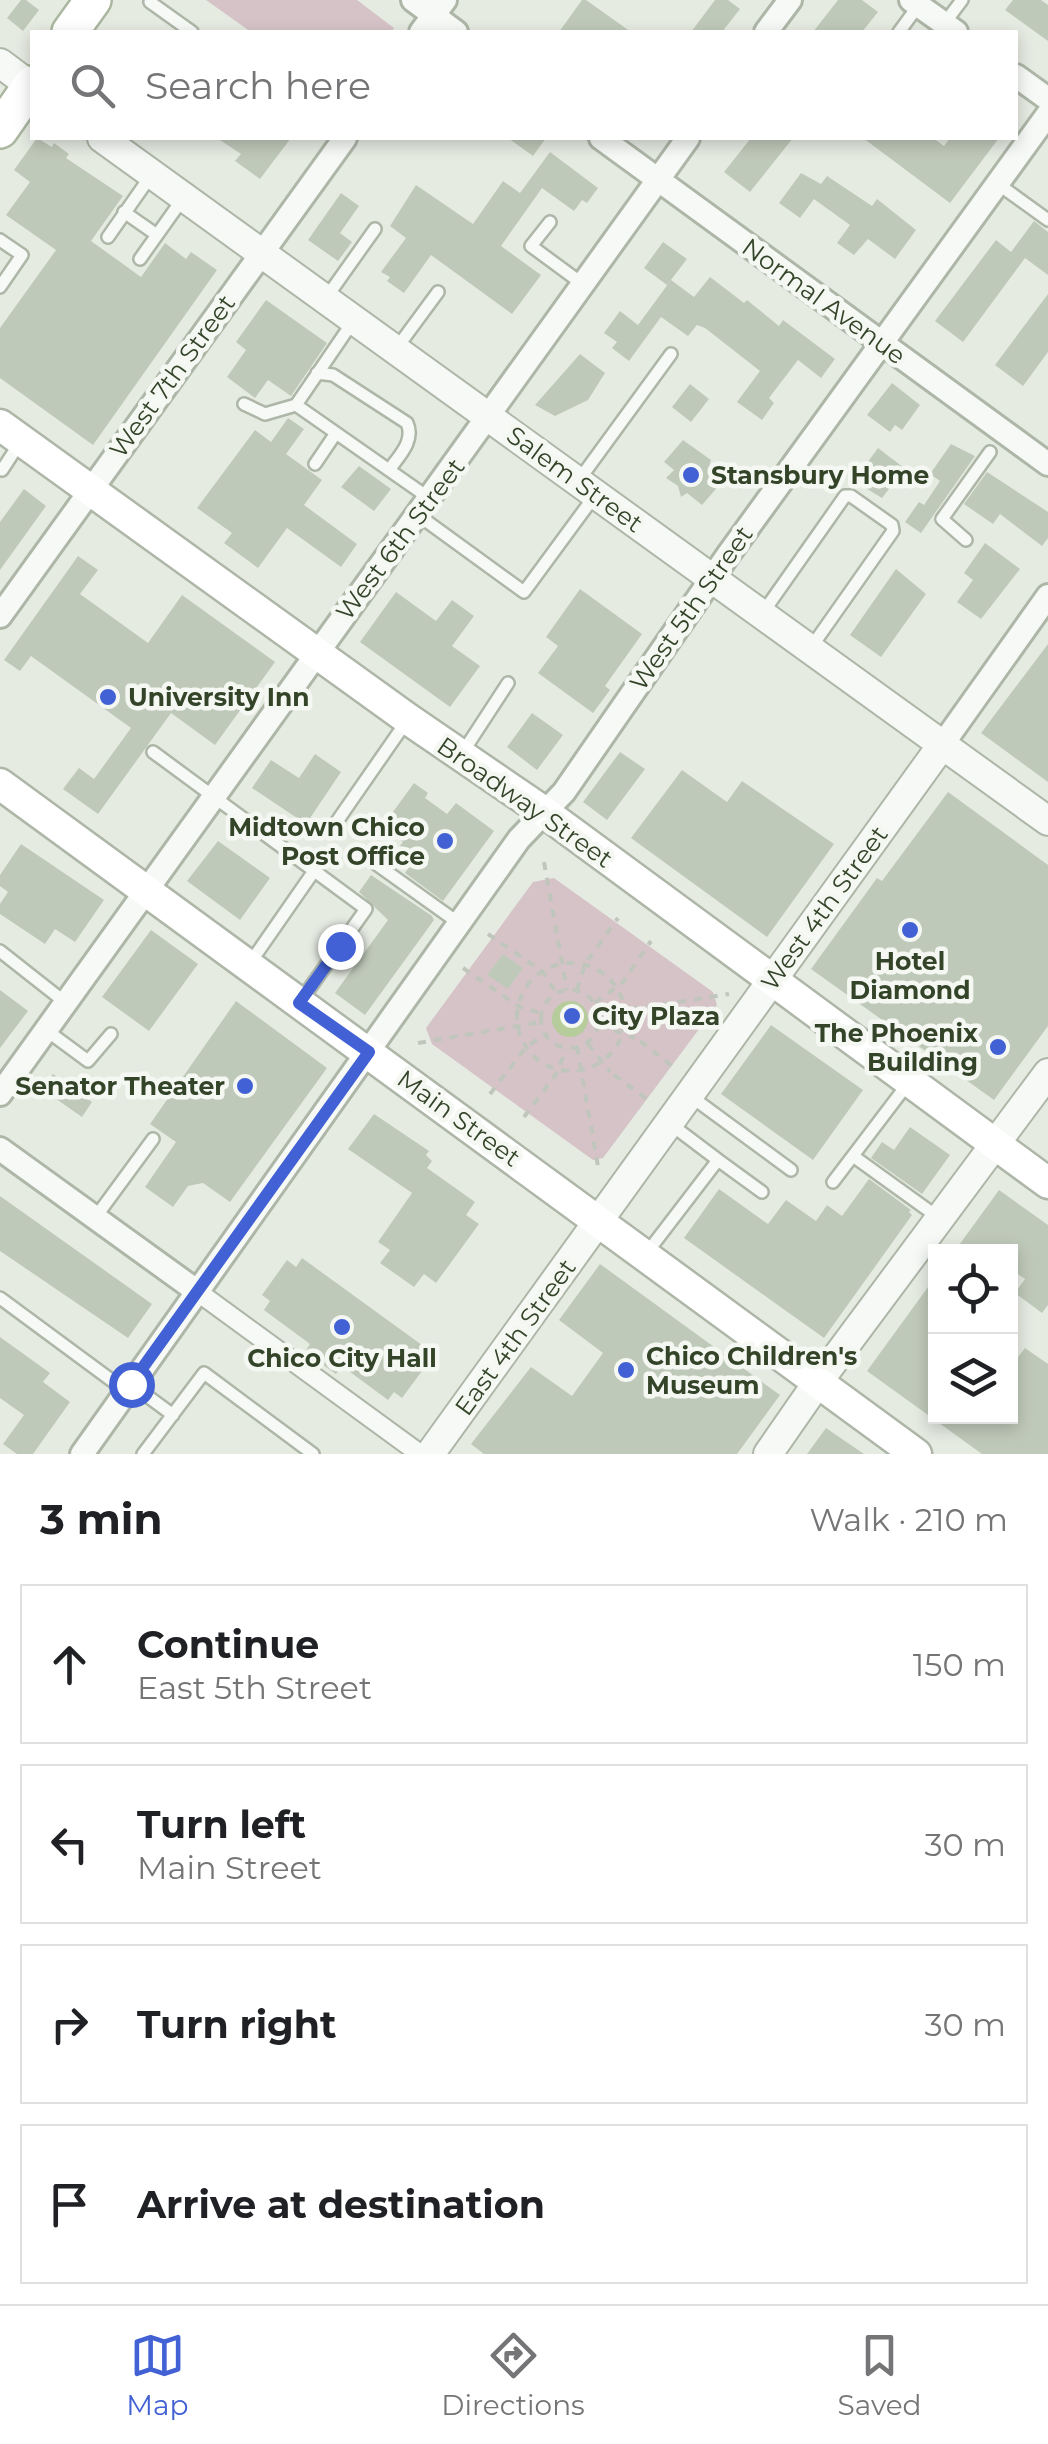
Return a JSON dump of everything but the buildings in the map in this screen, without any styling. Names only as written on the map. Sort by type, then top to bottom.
[{"type":"main road","points":[[71,30],[93,0]]},
{"type":"main road","points":[[0,130],[30,89]]},
{"type":"main road","name":"Broadway Street","points":[[10,433],[544,812],[1048,1183]]},
{"type":"main road","name":"Main Street","points":[[0,784],[916,1454]]},
{"type":"street","points":[[413,0],[433,16]]},
{"type":"street","points":[[768,30],[790,0]]},
{"type":"street","points":[[914,3],[950,28]]},
{"type":"street","points":[[0,63],[30,85]]},
{"type":"street","points":[[1018,77],[1048,99]]},
{"type":"street","name":"West 5th Street","points":[[82,1454],[521,836],[564,792],[712,578],[1048,114]]},
{"type":"street","name":"Salem Street","points":[[105,140],[1048,821]]},
{"type":"street","name":"West 7th Street","points":[[0,616],[340,140]]},
{"type":"street","name":"Normal Avenue","points":[[604,140],[1048,464]]},
{"type":"street","name":"West 6th Street","points":[[0,1094],[687,140]]},
{"type":"street","name":"West 4th Street","points":[[599,1220],[660,1112],[689,1095],[1048,596]]},
{"type":"street","points":[[768,1454],[1048,1074]]},
{"type":"street","points":[[0,1150],[420,1454]]},
{"type":"street","name":"East 4th Street","points":[[430,1454],[599,1220]]},
{"type":"lane","points":[[950,28],[962,0]]},
{"type":"lane","points":[[150,2],[189,30]]},
{"type":"lane","points":[[900,30],[914,3]]},
{"type":"lane","points":[[108,237],[152,174]]},
{"type":"lane","points":[[998,184],[1048,220]]},
{"type":"lane","points":[[140,259],[184,197]]},
{"type":"lane","points":[[124,212],[158,234]]},
{"type":"lane","points":[[550,222],[532,246],[584,285]]},
{"type":"lane","points":[[325,299],[375,228]]},
{"type":"lane","points":[[0,240],[22,255],[0,287]]},
{"type":"lane","points":[[396,350],[438,292]]},
{"type":"lane","points":[[244,404],[266,414],[296,405],[354,320]]},
{"type":"lane","points":[[296,405],[389,470],[424,507],[524,592],[671,354]]},
{"type":"lane","points":[[317,373],[333,375],[407,424],[407,444],[389,470]]},
{"type":"lane","points":[[2,470],[10,433]]},
{"type":"lane","points":[[315,464],[336,433]]},
{"type":"lane","points":[[966,540],[942,519],[990,452]]},
{"type":"lane","points":[[762,614],[845,496],[851,496],[892,525],[893,532],[810,649]]},
{"type":"lane","points":[[460,755],[508,683]]},
{"type":"lane","points":[[331,830],[408,719]]},
{"type":"lane","points":[[153,752],[366,909],[299,1003]]},
{"type":"lane","points":[[358,851],[460,924]]},
{"type":"lane","points":[[248,966],[314,870]]},
{"type":"lane","points":[[0,951],[66,1003]]},
{"type":"lane","points":[[46,1030],[88,1061],[111,1034]]},
{"type":"lane","points":[[834,1182],[909,1082]]},
{"type":"lane","points":[[689,1095],[791,1170]]},
{"type":"lane","points":[[660,1112],[762,1192]]},
{"type":"lane","points":[[95,1218],[153,1139]]},
{"type":"lane","points":[[853,1156],[940,1219]]},
{"type":"lane","points":[[646,1254],[718,1160]]},
{"type":"lane","points":[[0,1298],[173,1415]]},
{"type":"lane","points":[[144,1454],[204,1373],[313,1454]]},
{"type":"path","points":[[544,862],[568,990]]},
{"type":"path","points":[[577,990],[585,964],[618,918]]},
{"type":"path","points":[[488,934],[542,971],[556,993]]},
{"type":"path","points":[[595,1002],[616,987],[651,941]]},
{"type":"path","points":[[562,963],[585,964],[608,977],[616,987],[624,1009],[623,1032],[601,1062],[581,1070],[558,1070],[526,1047],[517,1026],[518,1006],[531,980],[542,971],[562,963]]},
{"type":"path","points":[[464,968],[518,1006],[542,1013]]},
{"type":"path","points":[[568,990],[577,990],[595,1002],[599,1025],[587,1042],[566,1048],[546,1034],[541,1022],[544,1005],[556,993],[568,990]]},
{"type":"path","points":[[599,1014],[729,994]]},
{"type":"path","points":[[418,1043],[541,1022]]},
{"type":"path","points":[[599,1025],[623,1032],[676,1068]]},
{"type":"path","points":[[490,1094],[526,1047],[546,1034]]},
{"type":"path","points":[[587,1042],[612,1073],[660,1112]]},
{"type":"path","points":[[577,1047],[599,1172]]},
{"type":"path","points":[[524,1117],[558,1070],[566,1048]]},
{"type":"shaded area","points":[[206,0],[357,0],[394,28],[392,30],[248,30]]},
{"type":"shaded area","name":"City Plaza","points":[[554,878],[713,992],[717,1005],[603,1158],[593,1160],[432,1044],[426,1028],[533,882]]},
{"type":"shaded area","points":[[570,1001],[582,1007],[588,1019],[582,1031],[570,1037],[558,1031],[552,1019],[558,1007]]},
{"type":"place","name":"Stansbury Home","points":[[691,475]]},
{"type":"place","name":"University Inn","points":[[108,697]]},
{"type":"place","name":"Midtown Chico Post Office","points":[[445,841]]},
{"type":"place","name":"Hotel Diamond","points":[[910,930]]},
{"type":"place","name":"City Plaza","points":[[572,1016]]},
{"type":"place","name":"The Phoenix Building","points":[[998,1047]]},
{"type":"place","name":"Senator Theater","points":[[245,1086]]},
{"type":"place","name":"Chico City Hall","points":[[342,1327]]},
{"type":"place","name":"Chico Children's Museum","points":[[626,1370]]},
{"type":"route","points":[[131,1384],[369,1052],[299,1003],[340,946]]}]
